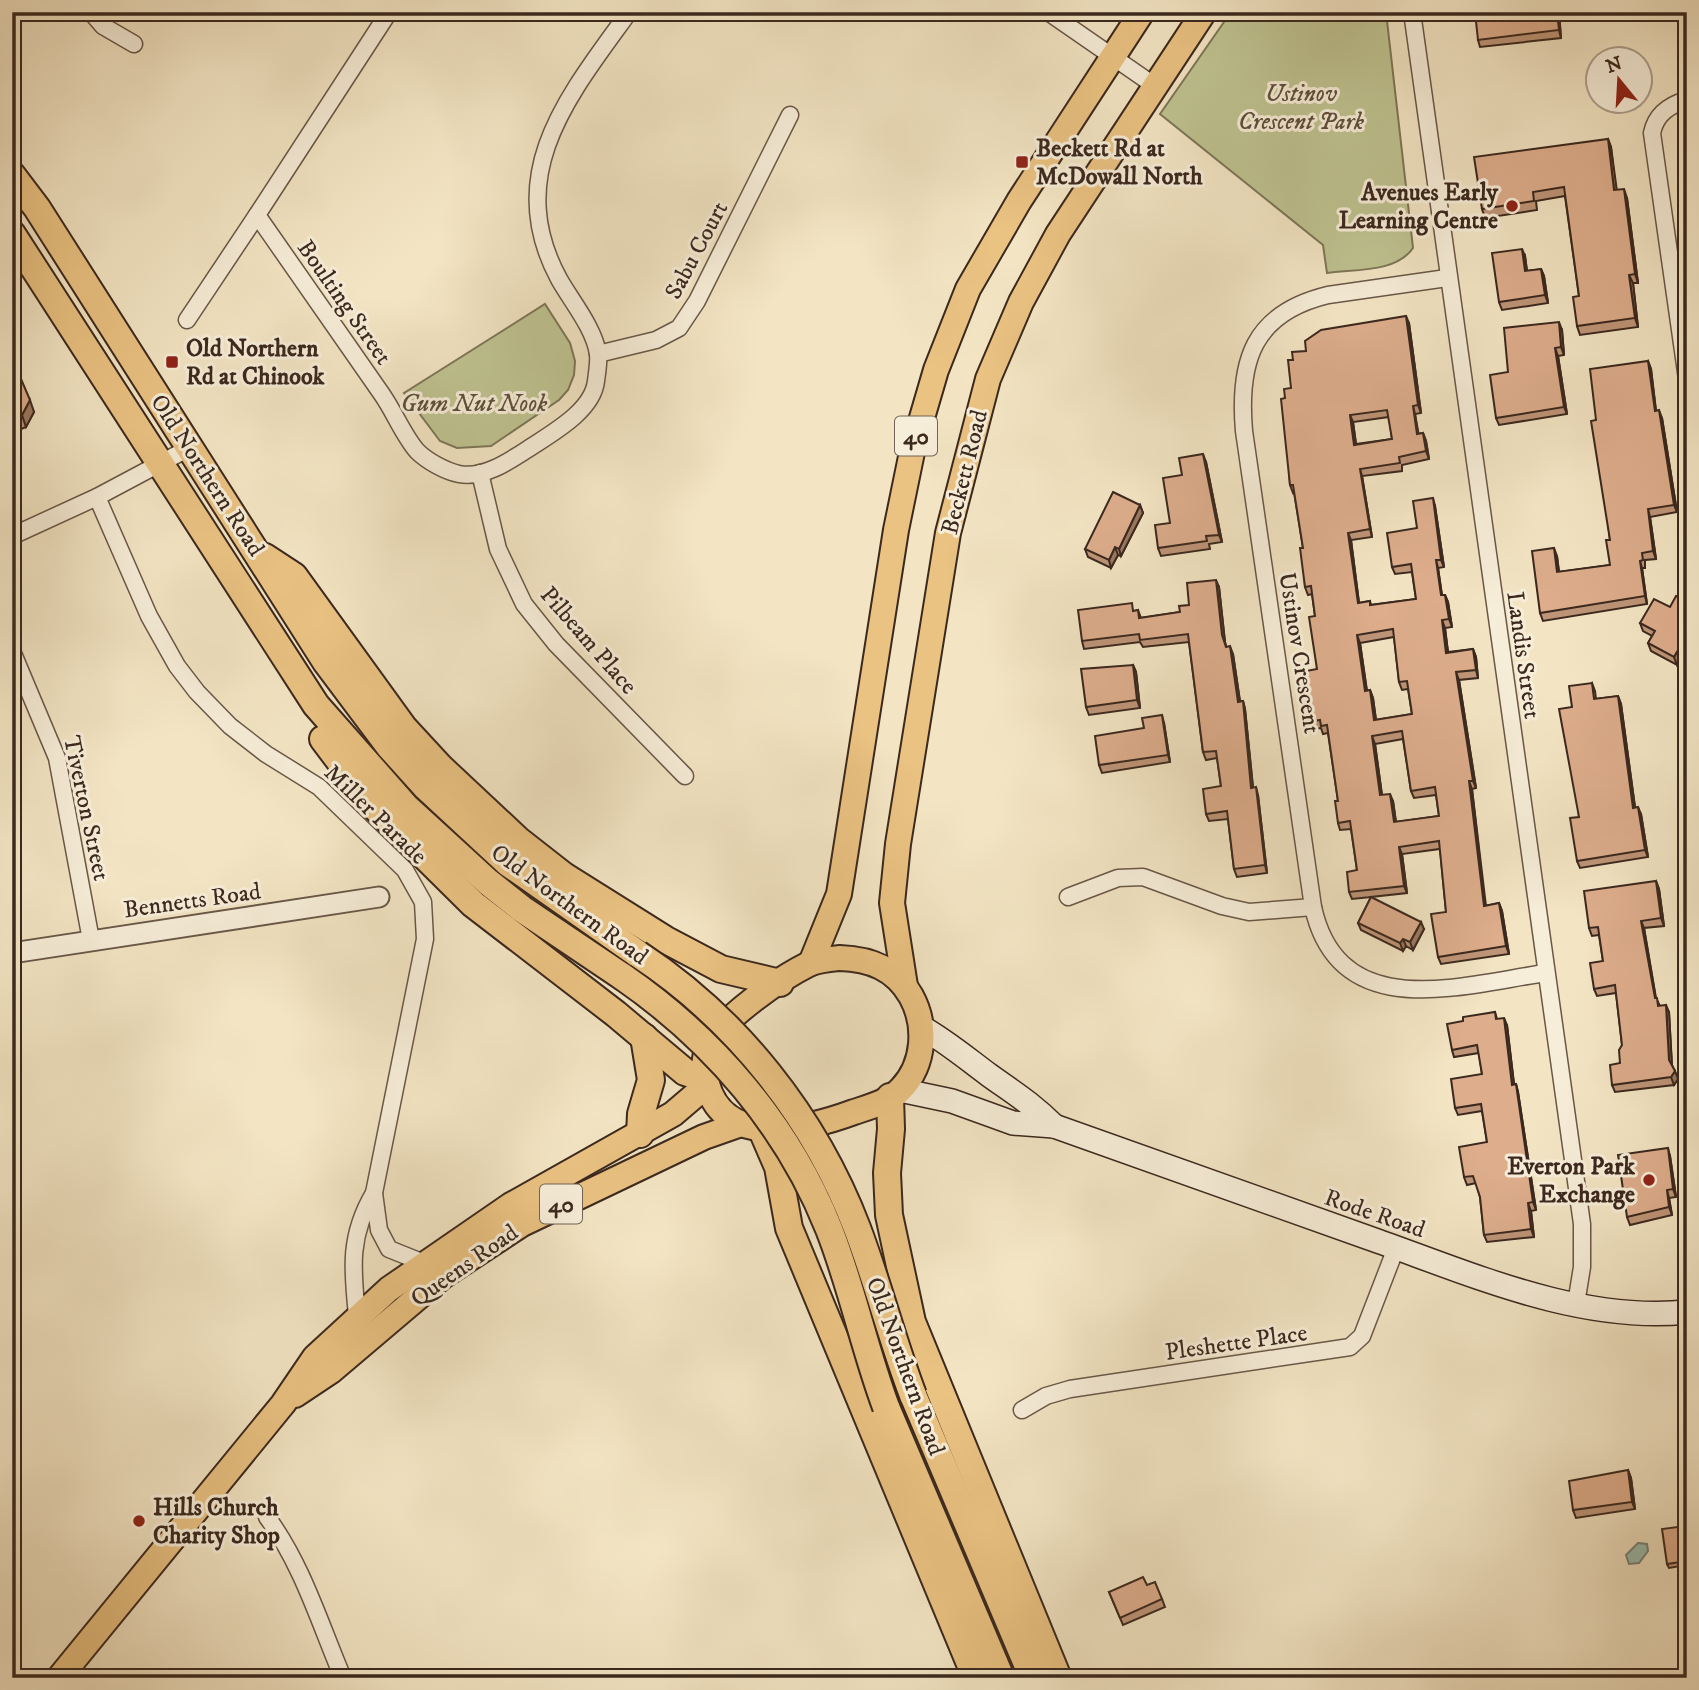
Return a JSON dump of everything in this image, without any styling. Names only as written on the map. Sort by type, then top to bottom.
[{"type":"highway","name":"Old Northern Road","points":[[12,175],[37,208],[355,702],[426,786],[508,863],[667,973],[734,1035],[797,1111],[841,1188],[913,1395],[1033,1678]]},
{"type":"highway","name":"Old Northern Road","points":[[12,234],[286,663],[316,705],[406,807],[522,909],[659,1001],[715,1053],[769,1119],[795,1160],[829,1230],[886,1407],[1001,1678]]},
{"type":"highway","points":[[258,553],[294,576],[404,728],[440,767],[518,840],[564,876],[666,940],[721,969],[780,983]]},
{"type":"highway","points":[[286,663],[299,706],[373,805],[404,839],[494,921],[685,1072],[706,1082]]},
{"type":"highway","points":[[640,1133],[651,1080],[644,1037]]},
{"type":"highway","points":[[895,1094],[887,1173],[889,1215],[912,1322],[1058,1678]]},
{"type":"highway","points":[[752,1127],[778,1167],[789,1228],[976,1678]]},
{"type":"main road","name":"40","points":[[811,963],[839,894],[897,530],[912,452],[936,370],[968,289],[1019,201],[1142,12]]},
{"type":"main road","name":"Beckett Road","points":[[905,986],[892,903],[894,876],[948,533],[966,454],[988,379],[1021,302],[1058,234],[1204,12]]},
{"type":"main road","points":[[752,1127],[724,1112],[706,1082],[704,1062],[707,1049],[720,1028],[811,963],[840,958],[869,961],[882,966],[905,986]]},
{"type":"main road","name":"40","points":[[752,1127],[780,1130],[823,1122],[895,1094],[920,1054],[921,1027],[905,986]]},
{"type":"main road","name":"Rode Road","points":[[921,1027],[947,1041],[993,1077],[1026,1098],[1054,1126]]},
{"type":"main road","name":"Queens Road","points":[[59,1678],[283,1404],[314,1357],[357,1315],[424,1263],[511,1205],[673,1114],[706,1082]]},
{"type":"main road","name":"Rode Road","points":[[895,1094],[952,1101],[1013,1123],[1054,1126],[1509,1286],[1576,1304],[1636,1314],[1687,1312]]},
{"type":"main road","name":"Queens Road","points":[[283,1404],[331,1371],[443,1276],[522,1224],[692,1142],[752,1127]]},
{"type":"street","points":[[91,12],[103,26],[134,44]]},
{"type":"street","points":[[187,320],[389,12]]},
{"type":"street","points":[[598,354],[558,276],[540,229],[537,188],[543,153],[556,120],[629,12]]},
{"type":"street","points":[[1048,12],[1154,86]]},
{"type":"street","name":"Landis Street","points":[[1412,12],[1447,278],[1582,1224],[1583,1267],[1576,1304]]},
{"type":"street","points":[[1687,100],[1667,108],[1654,127],[1654,150],[1683,329],[1687,379]]},
{"type":"street","name":"Sabu Court","points":[[598,354],[645,344],[679,328],[697,302],[790,116]]},
{"type":"street","name":"Boulting Street","points":[[257,215],[388,402],[417,451],[437,466],[460,475],[480,473],[507,463],[581,410],[595,386],[598,354]]},
{"type":"street","name":"Ustinov Crescent","points":[[1447,278],[1328,295],[1296,305],[1269,324],[1259,337],[1244,369],[1244,431],[1313,906],[1320,931],[1333,953],[1356,974],[1383,987],[1398,990],[1426,990],[1546,973]]},
{"type":"street","points":[[12,536],[97,497],[191,447]]},
{"type":"street","name":"Pilbeam Place","points":[[480,473],[498,550],[524,604],[556,644],[685,776]]},
{"type":"street","name":"Miller Parade","points":[[97,497],[160,638],[197,692],[247,740],[334,800],[405,870],[419,891],[426,914],[425,939],[374,1193],[359,1219],[355,1242],[357,1315]]},
{"type":"street","name":"Tiverton Street","points":[[12,651],[57,758],[91,940]]},
{"type":"street","points":[[1068,897],[1118,878],[1143,877],[1241,911],[1313,906]]},
{"type":"street","name":"Bennetts Road","points":[[12,953],[379,897]]},
{"type":"street","name":"Miller Parade","points":[[374,1193],[379,1230],[389,1249],[424,1263]]},
{"type":"street","name":"Pleshette Place","points":[[1022,1410],[1046,1396],[1070,1389],[1350,1347],[1362,1336],[1396,1248]]},
{"type":"street","points":[[267,1517],[283,1539],[299,1571],[343,1678]]},
{"type":"green space","name":"Ustinov Crescent Park","points":[[1231,12],[1386,12],[1413,248],[1406,256],[1385,266],[1327,273],[1323,245],[1160,114]]},
{"type":"green space","name":"Gum Nut Nook","points":[[545,304],[570,343],[575,361],[574,375],[568,390],[559,400],[491,446],[457,448],[440,441],[404,393]]},
{"type":"water","points":[[1638,1543],[1647,1544],[1648,1551],[1639,1563],[1629,1564],[1626,1555]]},
{"type":"building","points":[[1475,12],[1557,12],[1559,30],[1478,40]]},
{"type":"building","points":[[1608,139],[1614,190],[1624,189],[1635,274],[1629,275],[1635,318],[1577,326],[1573,297],[1579,296],[1564,187],[1533,192],[1534,201],[1482,209],[1474,157]]},
{"type":"building","points":[[1522,249],[1525,271],[1541,269],[1545,295],[1499,302],[1492,253]]},
{"type":"building","points":[[1406,316],[1418,405],[1413,406],[1417,434],[1423,433],[1426,451],[1399,457],[1400,463],[1360,469],[1370,529],[1348,533],[1358,603],[1370,601],[1370,605],[1416,599],[1411,564],[1392,567],[1387,533],[1417,528],[1413,501],[1433,498],[1441,560],[1436,560],[1441,595],[1445,595],[1449,619],[1442,620],[1446,653],[1473,649],[1476,670],[1456,672],[1473,781],[1469,781],[1484,906],[1499,903],[1506,946],[1438,957],[1431,914],[1446,912],[1439,841],[1399,847],[1404,886],[1349,892],[1347,872],[1357,870],[1350,821],[1338,823],[1335,801],[1338,801],[1327,725],[1321,726],[1320,720],[1307,722],[1304,703],[1301,672],[1317,669],[1309,617],[1315,616],[1311,586],[1305,587],[1300,548],[1303,548],[1293,485],[1290,485],[1281,399],[1285,398],[1284,389],[1291,388],[1288,360],[1293,360],[1292,352],[1306,351],[1305,341],[1321,330]],"holes":[[[1387,410],[1392,439],[1354,445],[1350,415]],[[1393,629],[1399,682],[1407,681],[1412,714],[1374,720],[1370,690],[1365,691],[1357,635]],[[1402,731],[1411,791],[1435,787],[1439,816],[1394,822],[1390,794],[1380,795],[1372,736]]]},
{"type":"building","points":[[1559,322],[1561,347],[1555,348],[1564,407],[1496,418],[1490,375],[1508,372],[1504,328]]},
{"type":"building","points":[[1648,361],[1655,411],[1659,410],[1674,505],[1648,509],[1653,551],[1642,553],[1643,560],[1640,561],[1645,596],[1540,613],[1532,551],[1554,548],[1557,572],[1610,565],[1606,540],[1610,540],[1591,421],[1596,420],[1590,369]]},
{"type":"building","points":[[18,372],[30,400],[22,415],[12,420],[12,373]]},
{"type":"building","points":[[1203,454],[1219,535],[1206,536],[1207,541],[1158,548],[1155,525],[1170,523],[1163,478],[1182,475],[1179,458]]},
{"type":"building","points":[[1113,492],[1140,505],[1119,549],[1115,547],[1109,560],[1085,549]]},
{"type":"building","points":[[1216,580],[1222,635],[1226,647],[1230,646],[1238,702],[1243,701],[1251,788],[1256,787],[1265,865],[1234,869],[1227,811],[1206,814],[1203,789],[1221,786],[1216,751],[1203,752],[1188,634],[1140,640],[1139,634],[1082,641],[1078,610],[1132,603],[1133,611],[1138,610],[1139,618],[1180,612],[1179,606],[1189,605],[1187,583]]},
{"type":"building","points":[[1676,596],[1687,601],[1687,648],[1681,645],[1674,657],[1648,643],[1655,631],[1640,623],[1654,599],[1670,607]]},
{"type":"building","points":[[1133,665],[1137,700],[1086,707],[1081,669]]},
{"type":"building","points":[[1592,683],[1594,699],[1618,696],[1633,808],[1638,807],[1645,850],[1577,861],[1570,818],[1579,817],[1559,709],[1572,707],[1569,686]]},
{"type":"building","points":[[1162,715],[1168,755],[1099,765],[1095,736],[1144,728],[1142,718]]},
{"type":"building","points":[[1656,881],[1661,918],[1641,921],[1655,998],[1658,1006],[1666,1005],[1669,1060],[1675,1071],[1671,1077],[1612,1085],[1610,1065],[1620,1063],[1619,1050],[1622,1045],[1615,985],[1594,989],[1590,963],[1603,961],[1598,927],[1589,928],[1584,891]]},
{"type":"building","points":[[1371,897],[1421,922],[1410,942],[1403,939],[1400,943],[1358,923]]},
{"type":"building","points":[[1495,1012],[1496,1019],[1504,1018],[1512,1085],[1516,1084],[1533,1202],[1528,1203],[1531,1229],[1484,1235],[1480,1197],[1473,1176],[1464,1177],[1459,1147],[1487,1142],[1481,1104],[1455,1108],[1451,1079],[1482,1074],[1477,1045],[1452,1050],[1447,1024],[1463,1021],[1463,1017]]},
{"type":"building","name":"Everton Park Exchange","points":[[1668,1148],[1673,1189],[1667,1190],[1669,1207],[1627,1217],[1618,1155]]},
{"type":"building","points":[[1628,1470],[1632,1502],[1573,1510],[1569,1481]]},
{"type":"building","points":[[1685,1526],[1687,1561],[1667,1564],[1662,1529]]},
{"type":"building","points":[[1143,1577],[1147,1585],[1155,1582],[1162,1599],[1120,1618],[1109,1592]]},
{"type":"place","name":"Beckett Rd at McDowall North","points":[[1022,162]]},
{"type":"place","name":"Avenues Early Learning Centre","points":[[1512,206]]},
{"type":"place","name":"Old Northern Rd at Chinook","points":[[172,362]]},
{"type":"place","name":"Everton Park Exchange","points":[[1649,1180]]},
{"type":"place","name":"Hills Church Charity Shop","points":[[139,1521]]}]
